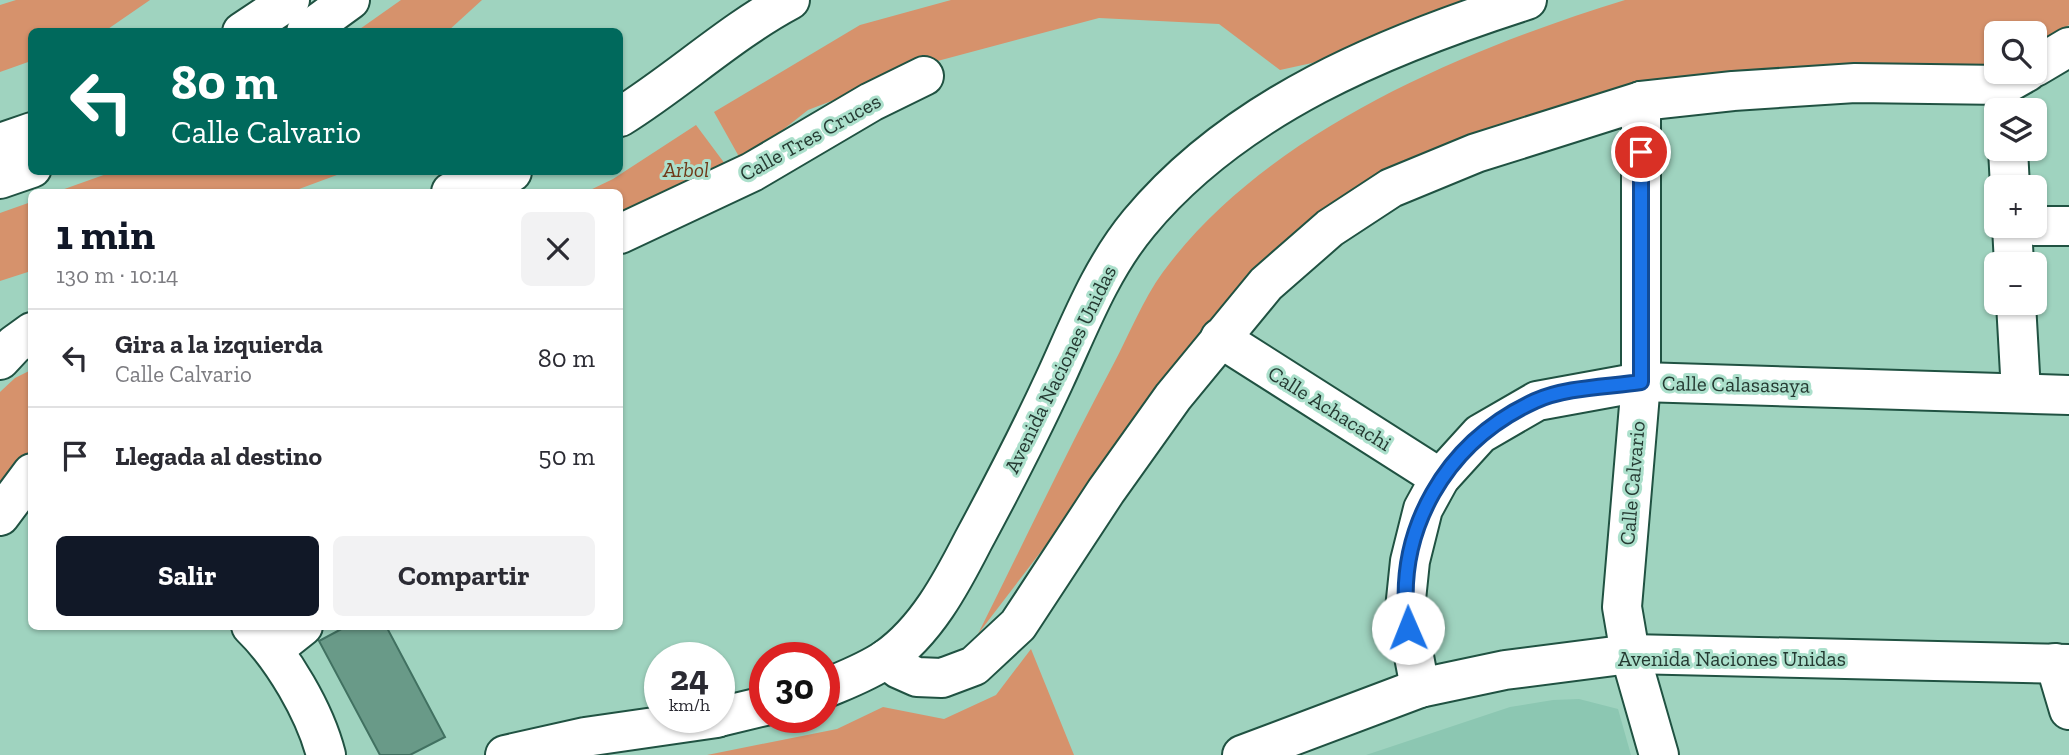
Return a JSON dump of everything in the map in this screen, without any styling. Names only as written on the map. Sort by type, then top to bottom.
[{"type":"main road","points":[[248,28],[290,0]]},
{"type":"main road","points":[[312,28],[350,0]]},
{"type":"main road","points":[[623,115],[663,90],[769,11],[790,0]]},
{"type":"main road","name":"Avenida Naciones Unidas","points":[[840,681],[886,659],[918,629],[953,579],[1053,385],[1105,272],[1138,225],[1163,197],[1195,166],[1252,123],[1343,69],[1466,19],[1527,0]]},
{"type":"main road","points":[[2047,63],[2069,47]]},
{"type":"main road","name":"Calle Tres Cruces","points":[[623,233],[752,172],[871,102],[924,76]]},
{"type":"main road","points":[[886,659],[899,669],[917,677],[942,678],[974,666],[1018,625],[1106,491],[1220,338],[1266,284],[1330,228],[1391,188],[1476,153],[1640,101],[1733,91],[1855,83],[1984,84]]},
{"type":"main road","name":"Calle Calvario","points":[[1640,101],[1641,382],[1622,607],[1630,654],[1659,755]]},
{"type":"main road","points":[[0,143],[28,133]]},
{"type":"main road","points":[[0,179],[28,169]]},
{"type":"main road","points":[[460,189],[503,175]]},
{"type":"main road","points":[[2047,226],[2069,226]]},
{"type":"main road","points":[[2017,315],[2021,392]]},
{"type":"main road","points":[[0,360],[28,335]]},
{"type":"main road","name":"Calle Achacachi","points":[[1220,338],[1440,478]]},
{"type":"main road","name":"Calle Calasasaya","points":[[1420,688],[1405,608],[1410,561],[1423,509],[1440,478],[1480,434],[1537,401],[1641,382],[2069,395]]},
{"type":"main road","points":[[0,516],[28,478]]},
{"type":"main road","points":[[276,634],[322,738],[326,755]]},
{"type":"main road","name":"Avenida Naciones Unidas","points":[[1242,755],[1420,688],[1505,670],[1630,654],[2062,663]]},
{"type":"main road","points":[[2062,663],[2069,710]]},
{"type":"main road","points":[[505,755],[585,737],[644,728]]},
{"type":"shaded area","points":[[1579,699],[1618,709],[1631,755],[1366,755],[1510,707]]},
{"type":"green space","points":[[16,0],[150,0],[109,28],[28,28],[28,62],[0,72],[0,5]]},
{"type":"green space","points":[[401,0],[482,0],[451,28],[361,28]]},
{"type":"green space","points":[[951,0],[1493,0],[1312,63],[1280,70],[1219,24],[1099,18],[930,63],[808,110],[742,162],[714,112],[860,25]]},
{"type":"green space","points":[[1625,0],[2069,0],[2069,25],[2047,37],[2047,21],[1984,21],[1982,74],[1728,76],[1355,199],[1267,256],[978,634],[1149,294],[1163,272],[1206,222],[1256,177],[1312,138],[1372,102],[1435,71],[1563,20]]},
{"type":"green space","name":"Arbol","points":[[696,125],[737,180],[623,232],[623,189],[592,189],[623,175]]},
{"type":"green space","points":[[104,175],[337,175],[299,189],[64,189]]},
{"type":"green space","points":[[28,203],[28,272],[0,281],[0,213]]},
{"type":"green space","points":[[28,372],[28,466],[0,502],[0,392],[15,378]]},
{"type":"green space","points":[[1031,649],[1074,755],[707,755],[817,733],[840,733],[840,728],[883,707],[944,719],[996,695]]},
{"type":"building","points":[[340,630],[388,630],[445,737],[410,755],[380,755],[319,641]]},
{"type":"route","points":[[1408,628],[1405,608],[1410,561],[1423,509],[1440,478],[1480,434],[1537,401],[1584,390],[1641,382],[1641,152]]}]
